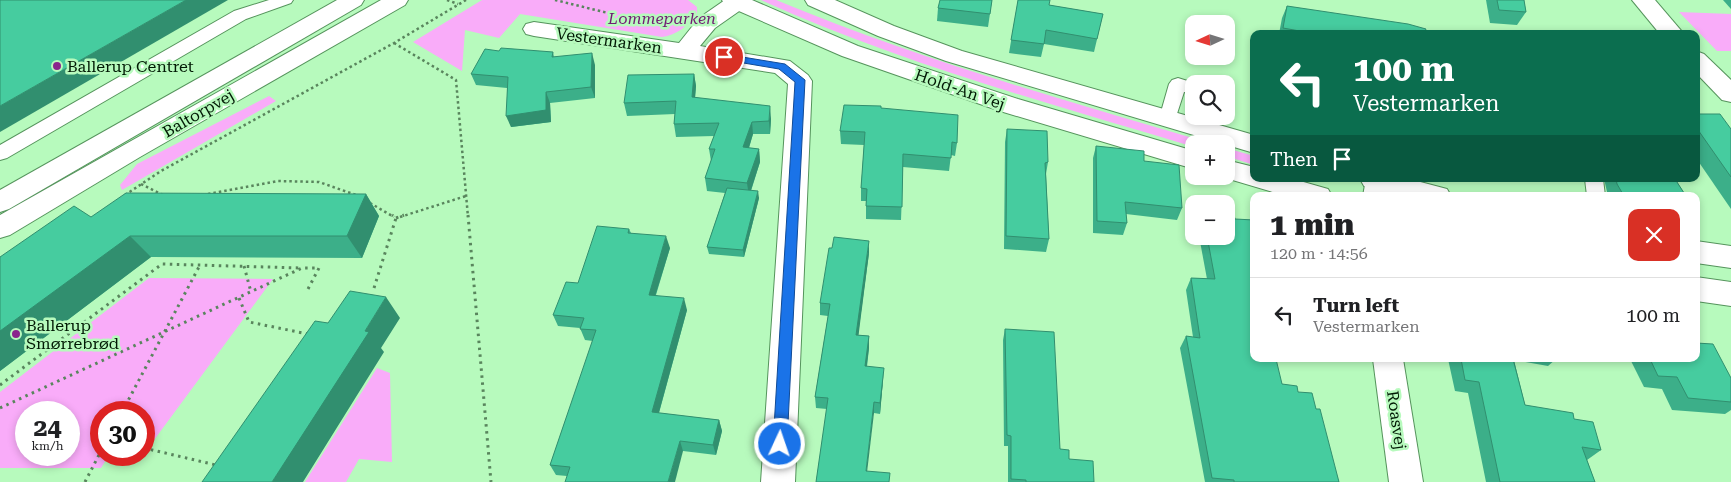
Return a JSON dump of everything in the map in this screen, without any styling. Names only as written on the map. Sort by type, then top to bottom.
[{"type":"street","name":"Baltorpvej","points":[[0,202],[353,0]]},
{"type":"street","name":"Baltorpvej","points":[[0,228],[396,0]]},
{"type":"street","name":"Hold-An Vej","points":[[816,0],[886,31],[954,56],[1250,143]]},
{"type":"street","points":[[1643,0],[1669,30]]},
{"type":"street","name":"Hold-An Vej","points":[[735,1],[850,51],[1009,105],[1185,157]]},
{"type":"street","name":"Vestermarken","points":[[685,51],[694,35],[712,16],[735,1]]},
{"type":"street","name":"Vestermarken","points":[[534,29],[782,66],[800,80],[778,482]]},
{"type":"street","points":[[1700,62],[1731,94]]},
{"type":"street","points":[[1235,172],[1250,176]]},
{"type":"street","points":[[1269,182],[1304,192]]},
{"type":"street","points":[[1375,185],[1415,192]]},
{"type":"street","points":[[1700,253],[1731,257]]},
{"type":"street","points":[[1700,289],[1731,294]]},
{"type":"street","name":"Roasvej","points":[[1388,362],[1406,482]]},
{"type":"lane","points":[[0,153],[240,15],[285,0]]},
{"type":"lane","points":[[1168,119],[1178,84],[1185,86]]},
{"type":"path","points":[[448,0],[459,4]]},
{"type":"path","points":[[117,201],[161,171],[394,43],[466,0]]},
{"type":"path","points":[[394,43],[456,80],[491,482]]},
{"type":"path","points":[[200,196],[278,180],[319,182],[361,197]]},
{"type":"path","points":[[141,184],[166,197]]},
{"type":"path","points":[[368,201],[396,218],[466,196]]},
{"type":"path","points":[[374,288],[396,218]]},
{"type":"path","points":[[0,385],[162,264],[319,268],[308,289]]},
{"type":"path","points":[[128,401],[200,265]]},
{"type":"path","points":[[244,266],[251,292]]},
{"type":"path","points":[[0,408],[302,268]]},
{"type":"path","points":[[239,298],[249,322],[316,335]]},
{"type":"path","points":[[155,451],[218,466]]},
{"type":"path","points":[[85,482],[93,466]]},
{"type":"green space","name":"Lommeparken","points":[[482,0],[688,0],[697,7],[697,15],[681,29],[662,37],[520,14],[499,38],[465,30],[462,71],[413,42]]},
{"type":"green space","points":[[761,0],[776,0],[938,60],[1185,136],[1185,144],[975,81],[814,23]]},
{"type":"green space","points":[[1679,12],[1731,14],[1731,51],[1717,51],[1700,34],[1700,30],[1697,30]]},
{"type":"green space","points":[[269,96],[276,101],[122,190],[120,185],[137,164]]},
{"type":"green space","points":[[1235,151],[1250,155],[1250,164],[1235,159]]},
{"type":"green space","points":[[149,278],[273,279],[155,439],[155,401],[90,401],[90,466],[102,466],[101,468],[0,468],[0,392]]},
{"type":"green space","points":[[377,368],[390,373],[392,462],[359,459],[346,482],[305,482]]},
{"type":"building","name":"Ballerup Centret","points":[[0,0],[186,0],[0,106]]},
{"type":"building","points":[[940,0],[992,0],[990,14],[938,8]]},
{"type":"building","points":[[1018,0],[1050,0],[1049,5],[1103,14],[1097,39],[1046,30],[1044,44],[1011,40]]},
{"type":"building","points":[[1497,0],[1524,0],[1526,12],[1499,10]]},
{"type":"building","points":[[1287,6],[1408,24],[1426,29],[1294,30],[1283,28]]},
{"type":"building","points":[[501,48],[553,52],[552,57],[592,53],[591,87],[546,92],[546,110],[506,116],[508,77],[471,74],[485,49],[499,51]]},
{"type":"building","points":[[694,74],[692,97],[770,106],[769,121],[752,122],[743,147],[759,149],[747,183],[705,178],[715,149],[709,149],[719,123],[674,124],[676,101],[624,103],[628,75]]},
{"type":"building","points":[[844,105],[881,106],[881,108],[958,115],[957,143],[952,142],[951,158],[903,154],[902,207],[866,206],[867,189],[861,188],[865,132],[840,131]]},
{"type":"building","points":[[1700,114],[1720,114],[1731,129],[1731,177],[1700,133]]},
{"type":"building","points":[[1007,129],[1047,131],[1048,162],[1045,163],[1049,239],[1006,236]]},
{"type":"building","points":[[1096,146],[1144,151],[1144,161],[1179,165],[1182,208],[1125,202],[1127,223],[1097,221]]},
{"type":"building","points":[[1617,182],[1677,182],[1683,192],[1622,192]]},
{"type":"building","points":[[727,188],[758,191],[743,250],[707,247]]},
{"type":"building","points":[[126,193],[366,194],[347,236],[130,236],[0,331],[0,257],[74,206],[91,217]]},
{"type":"building","points":[[1235,219],[1250,220],[1250,362],[1277,362],[1282,384],[1297,386],[1298,392],[1312,393],[1316,409],[1320,409],[1339,482],[1234,482],[1234,480],[1212,478],[1186,336],[1200,338],[1191,278],[1215,279],[1209,245],[1235,245]]},
{"type":"building","points":[[597,226],[629,229],[628,233],[666,236],[649,295],[684,298],[652,412],[719,420],[713,445],[680,441],[668,482],[565,482],[570,467],[550,465],[596,330],[580,329],[584,318],[553,315],[566,282],[578,283]]},
{"type":"building","points":[[834,237],[869,241],[856,335],[869,336],[865,366],[884,368],[880,403],[874,402],[866,471],[890,473],[889,482],[816,482],[828,398],[815,397],[830,304],[820,303],[829,248],[832,248]]},
{"type":"building","points":[[350,291],[386,297],[365,331],[369,332],[272,482],[202,482],[315,321],[328,323]]},
{"type":"building","points":[[1005,329],[1054,332],[1060,449],[1069,450],[1069,459],[1093,461],[1094,482],[1026,482],[1026,480],[1011,479],[1011,436],[1007,435]]},
{"type":"building","points":[[1700,343],[1713,344],[1731,378],[1731,402],[1688,398],[1677,377],[1658,376],[1651,362],[1700,362]]},
{"type":"building","points":[[1462,362],[1514,362],[1525,405],[1573,413],[1574,419],[1593,422],[1601,450],[1582,447],[1595,482],[1500,482],[1479,382],[1465,380]]},
{"type":"place","name":"Ballerup Centret","points":[[57,66]]},
{"type":"place","name":"Ballerup Smørrebrød","points":[[16,334]]},
{"type":"route","points":[[724,57],[782,66],[800,80],[780,444]]}]
